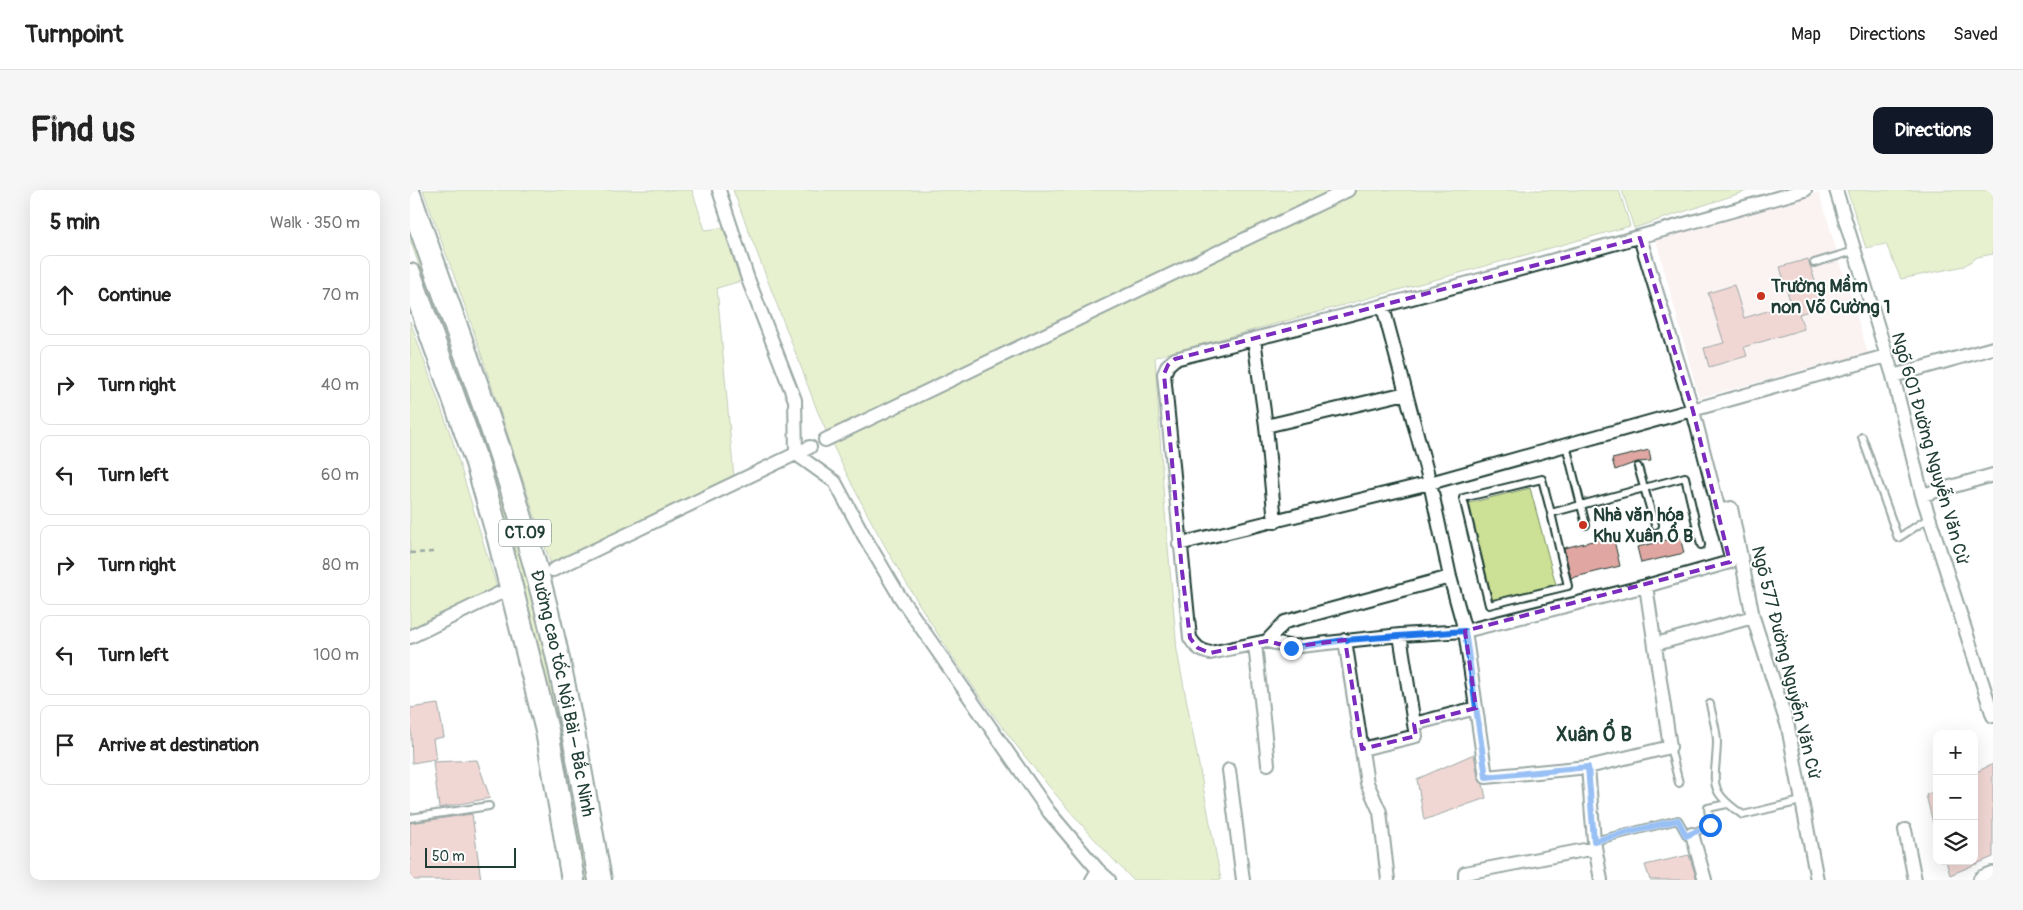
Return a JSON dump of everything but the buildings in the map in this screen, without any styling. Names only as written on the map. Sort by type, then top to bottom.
[{"type":"highway","name":"Đường cao tốc Nội Bài – Bắc Ninh","points":[[410,197],[495,438],[534,563],[571,725],[600,880]]},
{"type":"highway","name":"Đường cao tốc Nội Bài – Bắc Ninh","points":[[410,274],[477,463],[499,539],[547,731],[573,880]]},
{"type":"main road","points":[[1983,880],[1993,876]]},
{"type":"street","points":[[719,190],[748,279],[795,400],[796,454]]},
{"type":"street","points":[[825,440],[1348,190]]},
{"type":"street","points":[[1640,238],[1693,411],[1731,557],[1730,562],[1646,586],[1465,631],[1345,640],[1291,648],[1261,642],[1210,653],[1195,646],[1190,638],[1179,544],[1165,370],[1175,359],[1383,307],[1640,238],[1805,190]]},
{"type":"street","name":"Ngõ 601 Đường Nguyễn Văn Cừ","points":[[1836,190],[1893,376],[1922,495],[1993,716]]},
{"type":"street","points":[[1383,307],[1430,483],[1450,577],[1465,631],[1486,777],[1588,767],[1670,747],[1646,586]]},
{"type":"street","points":[[1254,339],[1266,426],[1275,522]]},
{"type":"street","points":[[1893,376],[1993,348]]},
{"type":"street","points":[[1179,544],[1430,483],[1886,356]]},
{"type":"street","points":[[1266,426],[1406,393]]},
{"type":"street","points":[[553,570],[810,447]]},
{"type":"street","points":[[796,454],[835,482],[900,597],[1095,875],[1108,880]]},
{"type":"street","points":[[1922,495],[1993,475]]},
{"type":"street","name":"Ngõ 577 Đường Nguyễn Văn Cừ","points":[[1719,510],[1731,508],[1753,617],[1788,728],[1817,880]]},
{"type":"street","points":[[1261,642],[1285,622],[1450,577]]},
{"type":"street","points":[[410,637],[500,593]]},
{"type":"street","points":[[1656,644],[1753,617]]},
{"type":"street","points":[[1362,749],[1416,736],[1400,635]]},
{"type":"street","points":[[1345,640],[1367,783],[1380,812],[1388,880]]},
{"type":"street","points":[[1261,642],[1268,764]]},
{"type":"street","points":[[1414,724],[1476,708]]},
{"type":"street","points":[[1588,767],[1595,844],[1601,880]]},
{"type":"street","points":[[1229,770],[1243,880]]},
{"type":"street","points":[[1904,830],[1915,880]]},
{"type":"street","points":[[1692,834],[1705,880]]},
{"type":"street","points":[[1465,880],[1465,873],[1595,844]]},
{"type":"lane","points":[[1814,263],[1854,251]]},
{"type":"lane","points":[[1862,437],[1898,538],[1929,518]]},
{"type":"lane","points":[[1566,445],[1586,525]]},
{"type":"lane","points":[[1638,467],[1655,525]]},
{"type":"lane","points":[[1551,513],[1685,477],[1701,545]]},
{"type":"lane","points":[[1542,479],[1551,513],[1568,586],[1489,605],[1463,498],[1542,479]]},
{"type":"lane","points":[[1710,704],[1717,741],[1714,771],[1716,791],[1726,804],[1743,815],[1801,801]]},
{"type":"lane","points":[[1670,747],[1679,783]]},
{"type":"lane","points":[[1595,844],[1678,820],[1686,836],[1710,825],[1708,808],[1726,804]]},
{"type":"lane","points":[[410,818],[489,806]]},
{"type":"path","points":[[410,553],[436,552]]},
{"type":"highlighted area","points":[[1640,238],[1693,411],[1730,562],[1465,631],[1476,708],[1414,724],[1416,736],[1362,749],[1345,640],[1291,647],[1267,641],[1210,653],[1198,648],[1190,638],[1182,571],[1164,374],[1168,365],[1175,359]]},
{"type":"shaded area","name":"Trường Mầm non Võ Cường 1","points":[[1819,192],[1868,353],[1699,398],[1656,240]]},
{"type":"green space","points":[[423,190],[692,190],[705,230],[723,228],[741,281],[717,288],[734,478],[551,565],[469,317]]},
{"type":"green space","points":[[733,190],[1619,190],[1630,226],[1155,357],[1164,500],[1177,651],[1221,880],[1133,880],[1042,778],[1000,724],[923,611],[856,492],[822,421]]},
{"type":"green space","points":[[1622,190],[1750,190],[1634,228]]},
{"type":"green space","points":[[1847,190],[1993,190],[1993,254],[1977,257],[1964,266],[1901,279],[1886,244],[1866,248]]},
{"type":"green space","points":[[410,219],[512,521],[547,654],[591,880],[583,880],[551,703],[523,587],[445,338],[410,240]]},
{"type":"green space","points":[[410,321],[452,439],[497,588],[410,629]]},
{"type":"green space","points":[[1530,488],[1556,585],[1493,602],[1469,503]]},
{"type":"place","name":"Trường Mầm non Võ Cường 1","points":[[1761,296]]},
{"type":"place","name":"Nhà văn hóa Khu Xuân Ổ B","points":[[1583,525]]},
{"type":"district","name":"Xuân Ổ B","points":[[1594,734]]},
{"type":"route","points":[[1291,648],[1345,640],[1465,631],[1486,777],[1588,767],[1594,841],[1678,820],[1686,836],[1710,825]]}]
